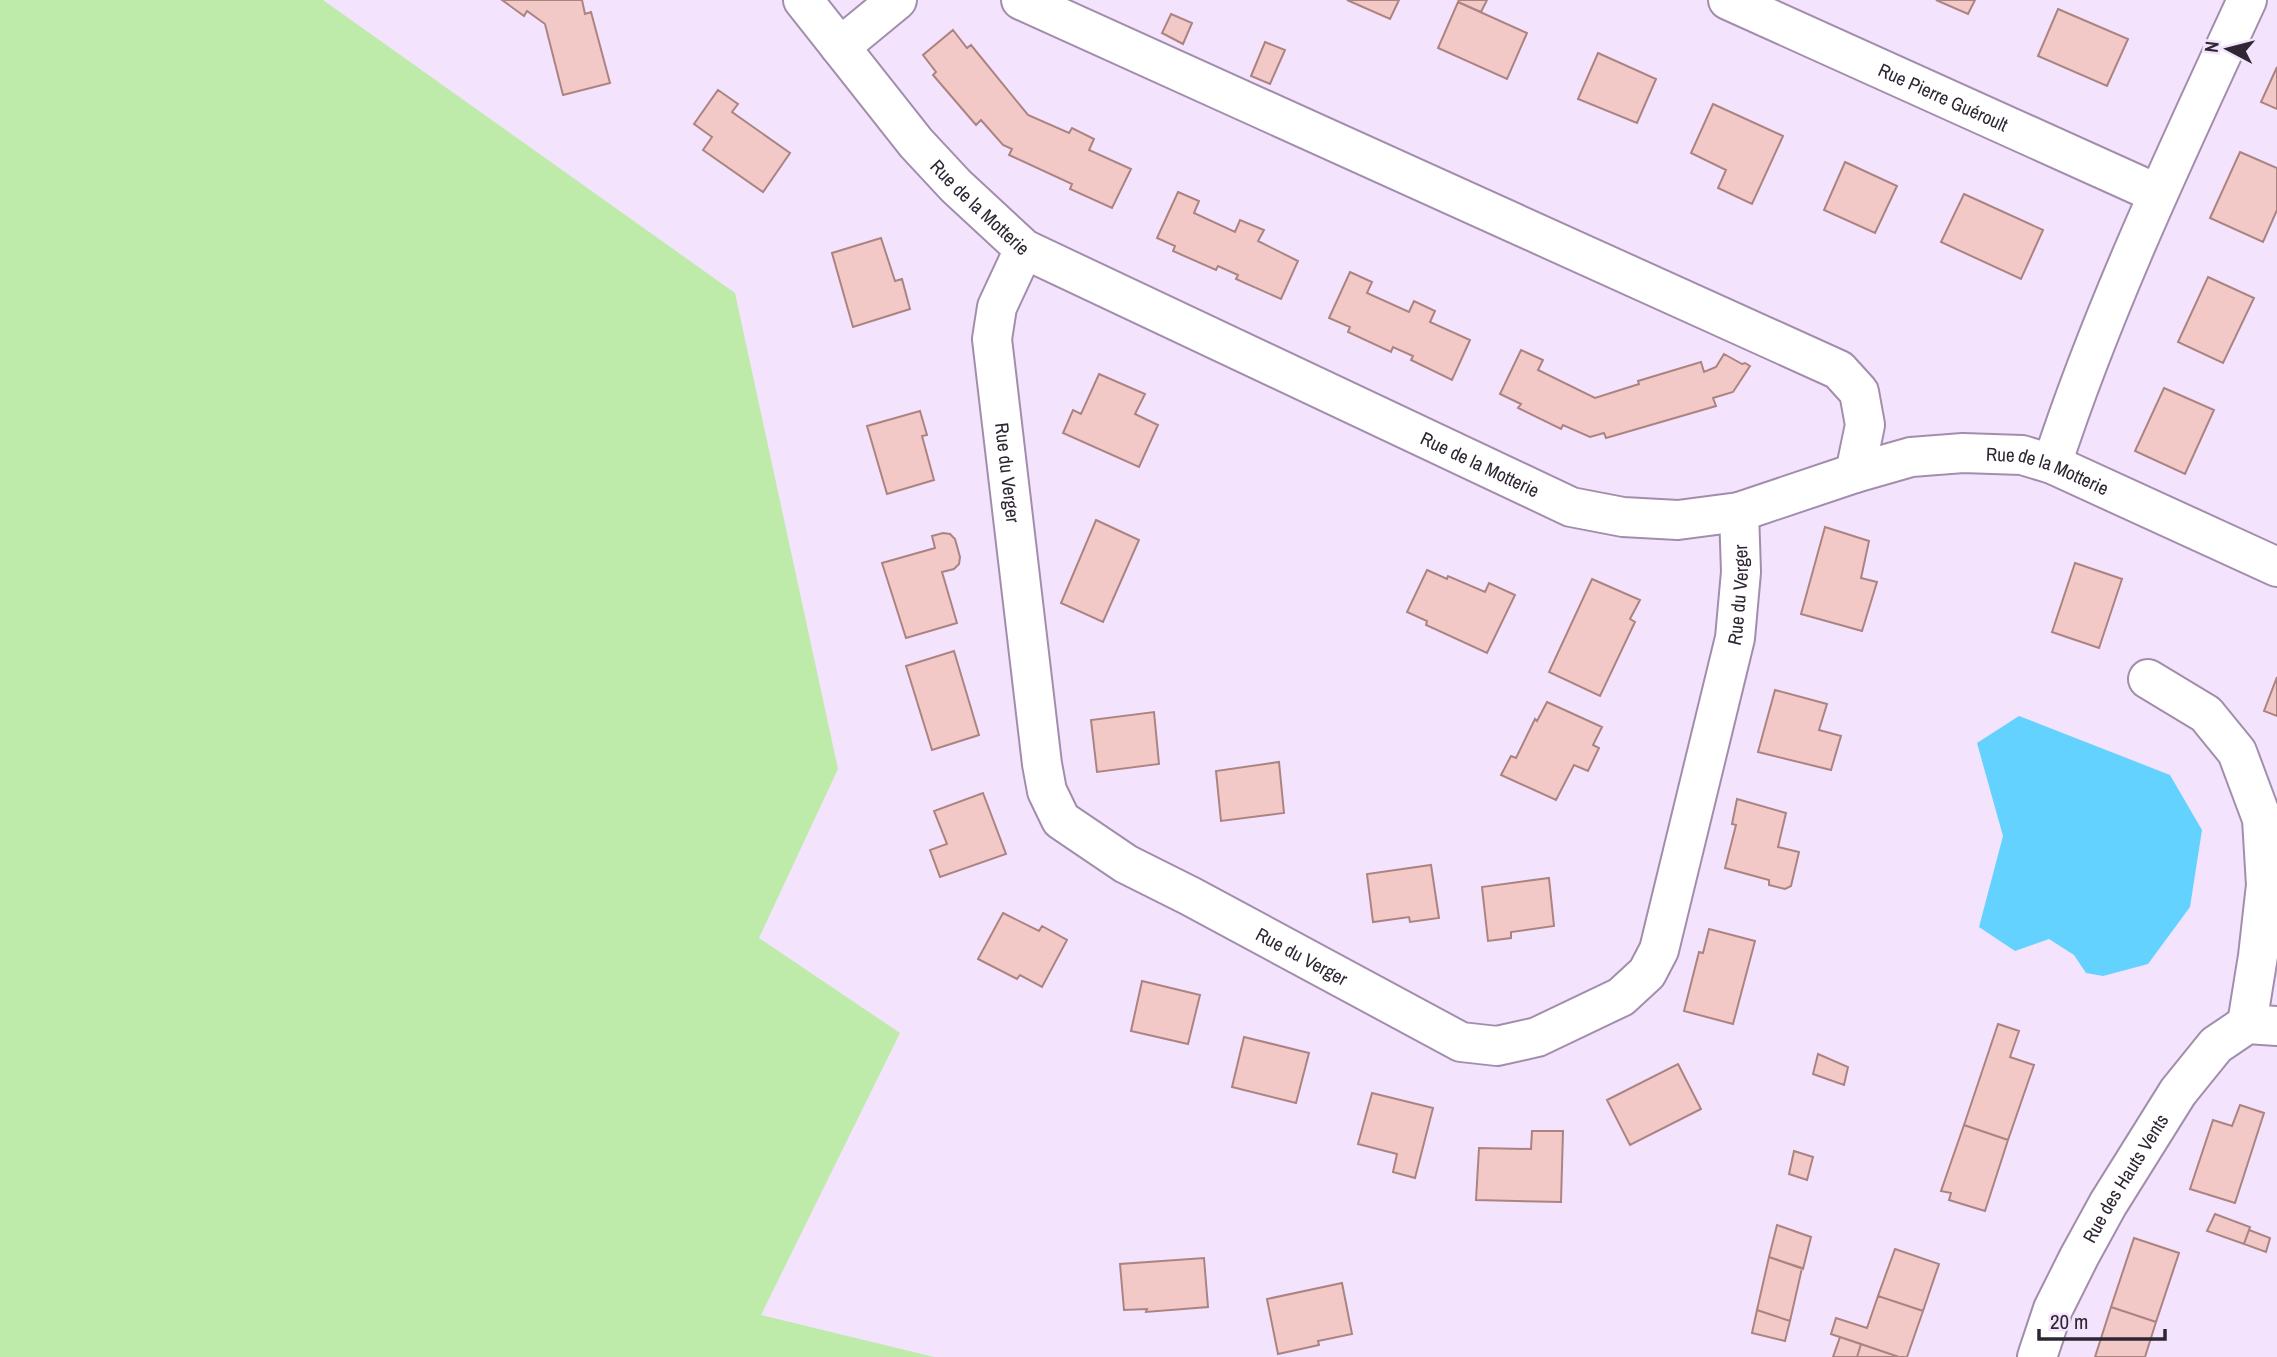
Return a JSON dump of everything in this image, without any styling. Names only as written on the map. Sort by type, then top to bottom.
[{"type":"street","name":"Rue de la Motterie","points":[[803,0],[916,143],[956,186],[1024,249],[1571,507],[1623,517],[1678,520],[1739,512],[1911,457],[1963,453],[2022,454],[2052,464],[2277,567]]},
{"type":"street","points":[[840,47],[897,0]]},
{"type":"street","points":[[1021,0],[1839,370],[1859,392],[1865,425],[1855,473]]},
{"type":"street","name":"Rue Pierre Guéroult","points":[[1728,0],[2158,194]]},
{"type":"street","points":[[2052,464],[2073,402],[2158,194],[2247,0]]},
{"type":"street","name":"Rue du Verger","points":[[1024,249],[997,307],[992,339],[1042,764],[1047,791],[1061,820],[1126,864],[1461,1042],[1497,1046],[1536,1037],[1621,997],[1647,973],[1653,962],[1659,950],[1735,638],[1741,572],[1739,512]]},
{"type":"street","name":"Rue des Hauts Vents","points":[[2037,1357],[2053,1309],[2079,1256],[2178,1092],[2216,1045],[2262,1025],[2258,956],[2266,885],[2262,819],[2237,752],[2206,714],[2148,679]]},
{"type":"green space","points":[[0,0],[323,0],[735,293],[838,769],[759,938],[900,1033],[761,1315],[934,1357],[0,1357]]},
{"type":"water","points":[[2019,716],[2170,775],[2202,830],[2190,907],[2148,964],[2103,976],[2086,973],[2074,955],[2049,939],[2015,951],[1979,927],[2003,836],[1977,743]]},
{"type":"building","points":[[502,0],[582,0],[585,14],[591,12],[610,83],[563,95],[545,24],[527,11],[524,16]]},
{"type":"building","points":[[1347,0],[1399,0],[1390,19]]},
{"type":"building","points":[[1487,0],[1481,12],[1458,2]]},
{"type":"building","points":[[1936,0],[1975,0],[1968,14]]},
{"type":"building","points":[[1458,2],[1527,33],[1507,79],[1438,48]]},
{"type":"building","points":[[2058,9],[2128,39],[2107,86],[2038,56]]},
{"type":"building","points":[[1171,14],[1192,23],[1183,44],[1162,33]]},
{"type":"building","points":[[953,30],[967,48],[971,45],[1028,115],[1069,133],[1072,128],[1094,139],[1089,150],[1131,169],[1112,208],[1070,189],[1072,184],[1009,155],[1012,149],[1003,145],[981,120],[976,125],[933,75],[936,72],[923,55]]},
{"type":"building","points":[[1265,42],[1285,50],[1270,84],[1251,76]]},
{"type":"building","points":[[1598,53],[1656,79],[1637,123],[1578,99]]},
{"type":"building","points":[[2277,67],[2277,109],[2261,102]]},
{"type":"building","points":[[718,90],[738,104],[732,112],[790,153],[763,192],[703,150],[712,137],[694,124]]},
{"type":"building","points":[[1713,104],[1783,136],[1752,204],[1718,188],[1726,170],[1691,153]]},
{"type":"building","points":[[2240,152],[2277,168],[2277,210],[2263,242],[2210,218]]},
{"type":"building","points":[[1845,162],[1897,186],[1875,233],[1824,210]]},
{"type":"building","points":[[1178,192],[1199,201],[1194,213],[1235,232],[1240,220],[1264,230],[1258,241],[1298,261],[1281,299],[1236,279],[1238,275],[1218,266],[1216,270],[1173,251],[1175,246],[1157,238]]},
{"type":"building","points":[[1964,194],[2043,230],[2021,279],[1941,242]]},
{"type":"building","points":[[881,238],[895,281],[902,279],[910,309],[853,327],[832,253]]},
{"type":"building","points":[[1350,272],[1372,282],[1367,293],[1409,312],[1414,301],[1435,311],[1430,322],[1470,340],[1452,380],[1411,360],[1413,356],[1393,347],[1391,352],[1348,332],[1350,327],[1329,318]]},
{"type":"building","points":[[2208,277],[2254,298],[2223,363],[2178,342]]},
{"type":"building","points":[[1521,350],[1543,360],[1538,370],[1595,398],[1639,384],[1638,381],[1701,362],[1704,372],[1716,367],[1724,354],[1750,366],[1733,392],[1713,398],[1716,406],[1606,438],[1604,433],[1590,437],[1563,425],[1561,429],[1518,408],[1521,404],[1500,394]]},
{"type":"building","points":[[1099,374],[1145,394],[1135,414],[1158,425],[1139,467],[1063,433],[1073,410],[1081,414]]},
{"type":"building","points":[[2164,388],[2214,410],[2185,474],[2135,451]]},
{"type":"building","points":[[920,411],[927,435],[922,436],[934,480],[887,494],[867,426]]},
{"type":"building","points":[[1096,520],[1139,540],[1103,622],[1061,603]]},
{"type":"building","points":[[1825,527],[1869,541],[1861,578],[1877,582],[1862,631],[1801,614]]},
{"type":"building","points":[[950,534],[955,539],[960,557],[959,564],[954,569],[942,572],[957,623],[906,638],[882,563],[935,548],[932,536]]},
{"type":"building","points":[[2075,563],[2122,579],[2099,648],[2052,632]]},
{"type":"building","points":[[1427,570],[1485,592],[1489,583],[1515,595],[1487,653],[1426,625],[1427,621],[1407,612]]},
{"type":"building","points":[[1592,579],[1640,600],[1630,619],[1635,622],[1600,696],[1549,672]]},
{"type":"building","points":[[954,651],[979,735],[932,750],[906,666]]},
{"type":"building","points":[[2277,677],[2277,716],[2264,711]]},
{"type":"building","points":[[1775,690],[1827,704],[1819,730],[1841,736],[1831,770],[1758,752]]},
{"type":"building","points":[[1547,702],[1602,727],[1593,745],[1599,748],[1588,771],[1574,765],[1556,800],[1501,775],[1511,756],[1516,758],[1535,719],[1537,721]]},
{"type":"building","points":[[1154,712],[1159,764],[1097,772],[1091,720]]},
{"type":"building","points":[[1279,762],[1284,813],[1221,821],[1216,771]]},
{"type":"building","points":[[983,793],[1006,854],[940,877],[930,850],[947,844],[934,811]]},
{"type":"building","points":[[1737,799],[1786,813],[1778,847],[1799,852],[1791,886],[1785,889],[1769,885],[1769,880],[1725,868],[1736,825],[1732,824]]},
{"type":"building","points":[[1431,865],[1439,918],[1410,922],[1409,917],[1373,922],[1367,874]]},
{"type":"building","points":[[1549,878],[1554,926],[1511,932],[1511,938],[1488,941],[1482,887]]},
{"type":"building","points":[[1003,913],[1039,931],[1042,926],[1067,940],[1042,987],[1020,975],[1017,979],[978,959]]},
{"type":"building","points":[[1709,929],[1755,941],[1733,1024],[1684,1011],[1699,952],[1703,953]]},
{"type":"building","points":[[1142,981],[1200,995],[1188,1044],[1131,1031]]},
{"type":"building","points":[[1998,1024],[2019,1031],[2010,1057],[2034,1065],[2008,1140],[1964,1125]]},
{"type":"building","points":[[1244,1037],[1309,1053],[1296,1103],[1232,1087]]},
{"type":"building","points":[[1818,1054],[1848,1067],[1844,1085],[1813,1074]]},
{"type":"building","points":[[1678,1064],[1701,1109],[1630,1145],[1607,1100]]},
{"type":"building","points":[[1372,1093],[1433,1108],[1415,1178],[1393,1172],[1397,1154],[1358,1144]]},
{"type":"building","points":[[2240,1105],[2264,1113],[2235,1203],[2190,1189],[2213,1120],[2232,1126]]},
{"type":"building","points":[[1964,1125],[2008,1140],[1985,1211],[1949,1200],[1951,1193],[1941,1191]]},
{"type":"building","points":[[1532,1131],[1563,1131],[1561,1202],[1476,1200],[1479,1148],[1531,1149]]},
{"type":"building","points":[[1794,1151],[1813,1157],[1807,1180],[1789,1174]]},
{"type":"building","points":[[2215,1214],[2250,1227],[2244,1244],[2207,1231]]},
{"type":"building","points":[[1777,1225],[1811,1237],[1803,1269],[1769,1257]]},
{"type":"building","points":[[2249,1230],[2270,1238],[2266,1252],[2244,1244]]},
{"type":"building","points":[[2134,1238],[2179,1253],[2156,1322],[2111,1307]]},
{"type":"building","points":[[1895,1249],[1939,1264],[1923,1311],[1878,1296]]},
{"type":"building","points":[[1769,1257],[1802,1268],[1790,1321],[1757,1310]]},
{"type":"building","points":[[1204,1258],[1208,1307],[1146,1312],[1147,1309],[1124,1310],[1120,1264]]},
{"type":"building","points":[[1342,1283],[1352,1334],[1318,1341],[1319,1345],[1278,1354],[1267,1299]]},
{"type":"building","points":[[1878,1296],[1923,1311],[1907,1357],[1899,1357],[1831,1334],[1836,1318],[1867,1328]]},
{"type":"building","points":[[2111,1307],[2156,1322],[2145,1357],[2095,1357]]},
{"type":"building","points":[[1757,1310],[1790,1321],[1785,1341],[1752,1333]]},
{"type":"building","points":[[1840,1337],[1861,1344],[1857,1357],[1833,1357]]},
{"type":"building","points":[[1861,1344],[1899,1357],[1857,1357]]}]
